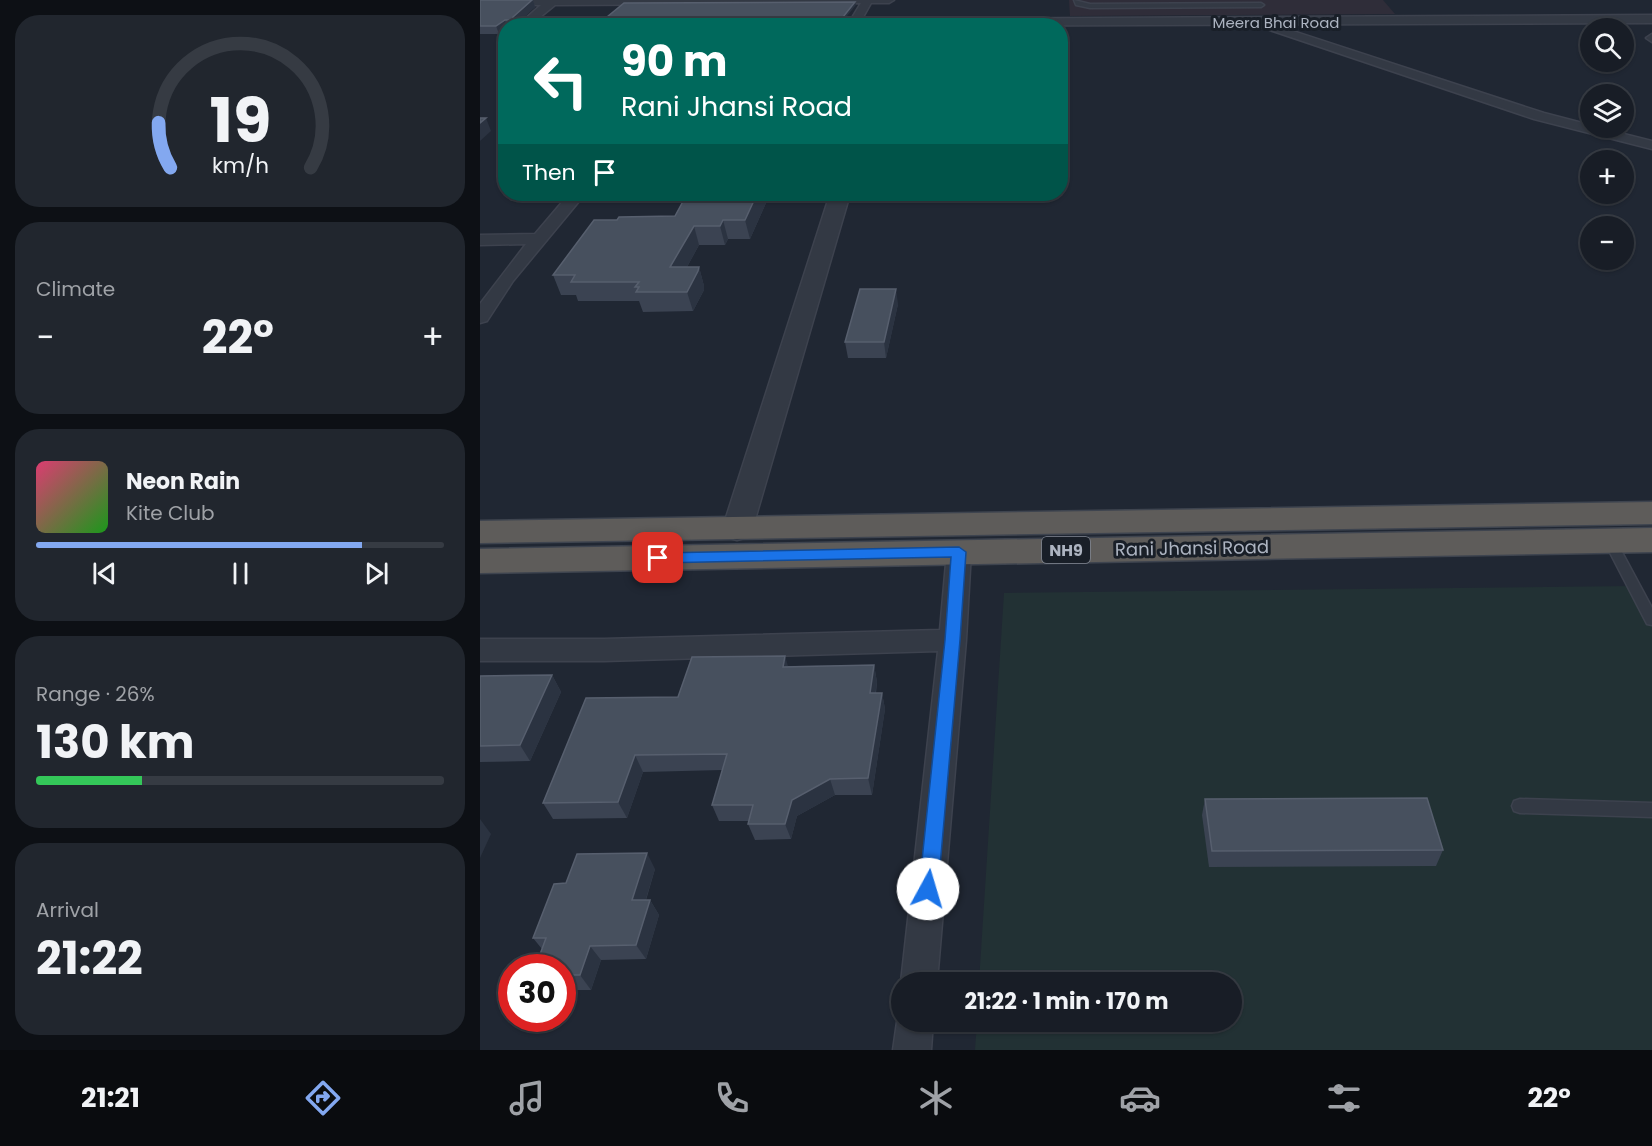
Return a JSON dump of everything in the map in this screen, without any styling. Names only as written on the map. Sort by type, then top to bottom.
[{"type":"highway","name":"Rani Jhansi Road","points":[[480,532],[737,530],[1652,513]]},
{"type":"highway","name":"Rani Jhansi Road","points":[[480,561],[1652,540]]},
{"type":"street","points":[[857,18],[867,0]]},
{"type":"street","points":[[480,2],[889,0]]},
{"type":"street","points":[[532,18],[554,1]]},
{"type":"street","name":"Meera Bhai Road","points":[[1068,23],[1652,19]]},
{"type":"street","points":[[1263,22],[1539,116],[1652,145]]},
{"type":"street","points":[[480,317],[507,278],[571,201]]},
{"type":"street","points":[[737,530],[838,201]]},
{"type":"street","points":[[480,240],[540,239]]},
{"type":"street","points":[[920,972],[953,640],[959,552]]},
{"type":"street","points":[[480,650],[604,650],[953,640]]},
{"type":"street","points":[[912,1050],[914,1032]]},
{"type":"lane","points":[[1077,0],[1078,4],[1090,6],[1259,3],[1263,22]]},
{"type":"lane","points":[[1246,3],[1263,22]]},
{"type":"lane","points":[[1610,541],[1652,621]]},
{"type":"lane","points":[[1520,806],[1652,810]]},
{"type":"shaded area","points":[[1069,0],[1383,0],[1395,14],[1070,16]]},
{"type":"shaded area","points":[[1634,586],[1652,620],[1652,1050],[975,1050],[976,1032],[1242,1032],[1242,972],[980,972],[1004,593]]},
{"type":"building","points":[[480,0],[532,0],[513,18],[498,18],[496,26],[480,26]]},
{"type":"building","points":[[855,2],[843,17],[839,18],[607,17],[624,3]]},
{"type":"building","points":[[683,201],[754,201],[745,220],[723,220],[720,226],[694,226],[670,267],[699,267],[687,292],[636,292],[639,287],[635,287],[639,282],[571,282],[575,275],[553,275],[594,220],[675,216]]},
{"type":"building","points":[[860,289],[896,289],[884,342],[845,342]]},
{"type":"building","points":[[785,656],[783,667],[874,665],[870,693],[882,693],[868,778],[830,779],[792,800],[785,824],[748,824],[753,805],[712,805],[727,754],[635,755],[618,802],[543,803],[586,698],[678,697],[692,657]]},
{"type":"building","points":[[552,675],[520,745],[480,746],[480,676]]},
{"type":"building","points":[[1427,798],[1443,850],[1212,851],[1205,799]]},
{"type":"building","points":[[647,853],[632,900],[650,900],[636,945],[590,946],[580,975],[576,975],[576,954],[540,954],[546,938],[533,938],[554,884],[566,883],[577,854]]},
{"type":"route","points":[[658,558],[959,552],[953,640],[928,889]]}]
